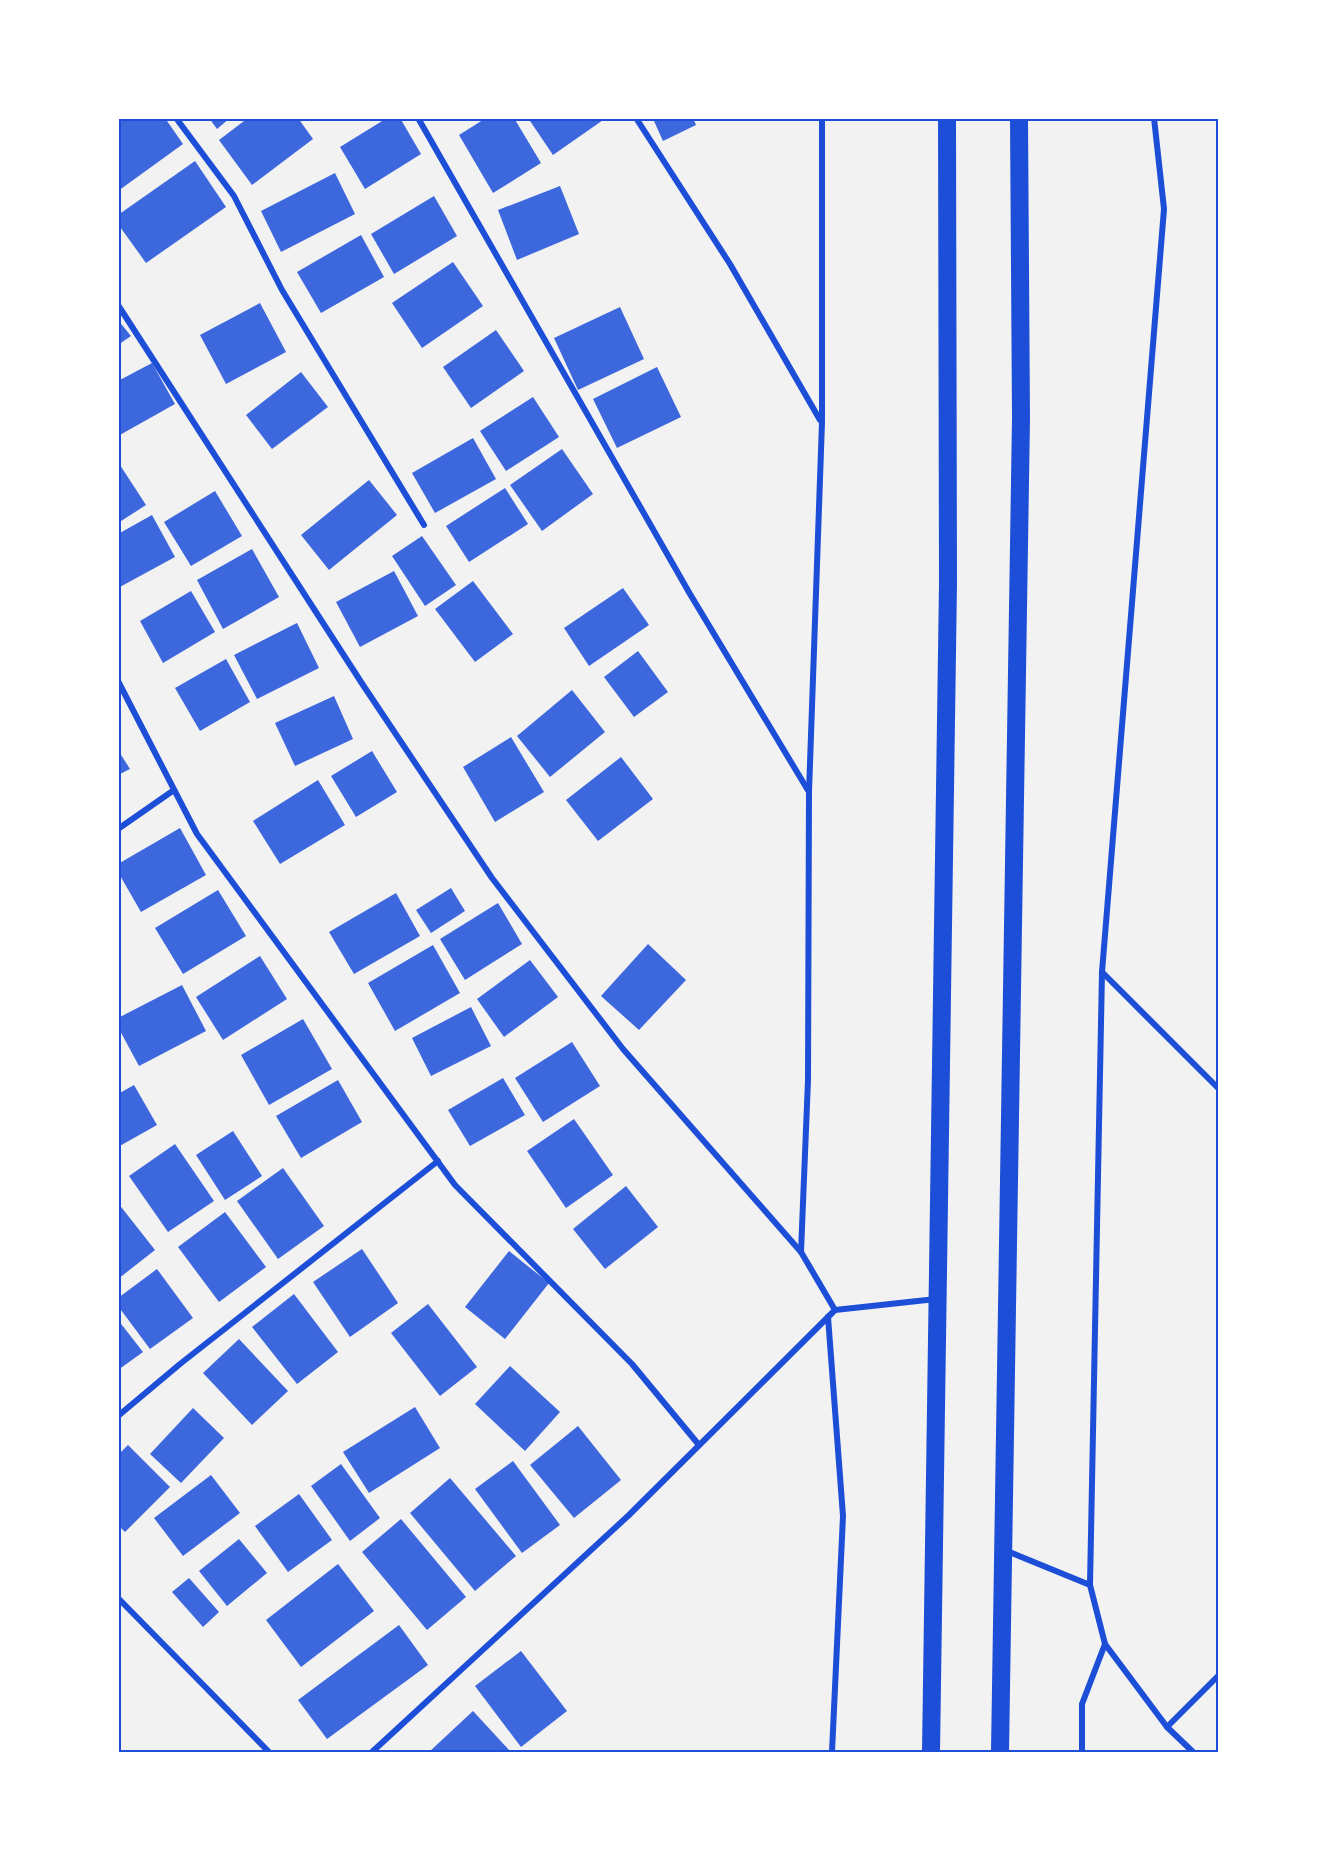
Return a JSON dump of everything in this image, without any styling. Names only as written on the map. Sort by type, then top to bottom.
[{"type":"highway","points":[[932,1752],[936,1299],[948,583],[947,118]]},
{"type":"highway","points":[[1000,1752],[1021,418],[1018,118]]},
{"type":"street","points":[[176,118],[234,196],[282,290],[424,525]]},
{"type":"street","points":[[418,118],[690,594],[809,792]]},
{"type":"street","points":[[636,118],[730,264],[822,422]]},
{"type":"street","points":[[801,1252],[808,1080],[809,792],[822,422],[822,118]]},
{"type":"street","points":[[1154,118],[1164,209],[1102,972],[1090,1585],[1105,1644],[1167,1727],[1193,1752]]},
{"type":"street","points":[[118,304],[350,666],[492,878],[622,1049],[801,1252],[836,1310]]},
{"type":"street","points":[[118,681],[197,834],[455,1185],[632,1364],[699,1445]]},
{"type":"street","points":[[118,829],[174,790]]},
{"type":"street","points":[[1102,972],[1218,1088]]},
{"type":"street","points":[[118,1416],[180,1364],[438,1161]]},
{"type":"street","points":[[372,1752],[629,1515],[836,1310],[936,1299]]},
{"type":"street","points":[[828,1317],[843,1516],[832,1752]]},
{"type":"street","points":[[1004,1550],[1090,1585]]},
{"type":"street","points":[[118,1598],[268,1752]]},
{"type":"street","points":[[1082,1752],[1082,1704],[1105,1644]]},
{"type":"street","points":[[1167,1727],[1218,1676]]},
{"type":"building","points":[[125,118],[165,118],[183,144],[118,191],[118,124]]},
{"type":"building","points":[[209,118],[230,118],[217,129]]},
{"type":"building","points":[[248,118],[298,118],[313,139],[252,185],[219,140]]},
{"type":"building","points":[[387,118],[400,118],[421,154],[365,189],[340,147]]},
{"type":"building","points":[[486,118],[514,118],[541,163],[493,193],[459,135]]},
{"type":"building","points":[[528,118],[606,118],[553,155]]},
{"type":"building","points":[[659,118],[693,118],[696,125],[663,141],[654,121]]},
{"type":"building","points":[[195,161],[226,207],[146,263],[118,224],[118,215]]},
{"type":"building","points":[[335,173],[355,214],[281,252],[261,211]]},
{"type":"building","points":[[560,186],[579,234],[517,260],[498,210]]},
{"type":"building","points":[[434,196],[457,236],[394,274],[371,234]]},
{"type":"building","points":[[361,235],[384,277],[321,313],[297,272]]},
{"type":"building","points":[[453,262],[483,306],[422,348],[392,303]]},
{"type":"building","points":[[260,303],[286,352],[226,384],[200,335]]},
{"type":"building","points":[[620,307],[644,359],[578,390],[554,338]]},
{"type":"building","points":[[118,320],[131,336],[118,345]]},
{"type":"building","points":[[496,330],[524,371],[471,408],[443,367]]},
{"type":"building","points":[[152,363],[175,404],[118,436],[118,381]]},
{"type":"building","points":[[657,367],[681,417],[617,448],[593,399]]},
{"type":"building","points":[[301,372],[328,407],[272,449],[246,415]]},
{"type":"building","points":[[533,397],[559,437],[506,471],[480,431]]},
{"type":"building","points":[[473,438],[496,479],[435,513],[412,473]]},
{"type":"building","points":[[562,449],[593,494],[542,531],[510,485]]},
{"type":"building","points":[[120,465],[146,505],[118,523],[118,466]]},
{"type":"building","points":[[369,480],[397,515],[329,570],[301,535]]},
{"type":"building","points":[[505,488],[528,524],[469,562],[446,526]]},
{"type":"building","points":[[215,491],[242,536],[191,566],[164,522]]},
{"type":"building","points":[[152,515],[175,557],[118,588],[118,534]]},
{"type":"building","points":[[422,536],[456,585],[425,606],[392,556]]},
{"type":"building","points":[[252,549],[279,597],[223,629],[197,580]]},
{"type":"building","points":[[394,571],[418,616],[360,647],[336,602]]},
{"type":"building","points":[[473,581],[513,634],[475,662],[435,609]]},
{"type":"building","points":[[623,588],[649,625],[589,666],[564,628]]},
{"type":"building","points":[[191,591],[215,632],[163,663],[140,621]]},
{"type":"building","points":[[297,623],[319,668],[257,699],[234,655]]},
{"type":"building","points":[[638,651],[668,692],[634,717],[604,677]]},
{"type":"building","points":[[226,659],[250,702],[200,731],[175,688]]},
{"type":"building","points":[[572,690],[605,732],[550,777],[517,736]]},
{"type":"building","points":[[334,696],[353,739],[295,766],[275,723]]},
{"type":"building","points":[[511,737],[544,792],[495,822],[463,767]]},
{"type":"building","points":[[118,750],[130,769],[118,775]]},
{"type":"building","points":[[372,751],[397,792],[356,817],[331,776]]},
{"type":"building","points":[[621,757],[653,799],[598,841],[566,800]]},
{"type":"building","points":[[318,780],[345,825],[280,864],[253,821]]},
{"type":"building","points":[[180,828],[206,875],[141,912],[118,872],[118,864]]},
{"type":"building","points":[[451,888],[465,911],[431,933],[416,910]]},
{"type":"building","points":[[218,890],[246,936],[183,974],[155,928]]},
{"type":"building","points":[[396,893],[420,936],[354,974],[329,932]]},
{"type":"building","points":[[498,903],[522,944],[465,980],[440,939]]},
{"type":"building","points":[[648,944],[686,980],[639,1030],[601,996]]},
{"type":"building","points":[[433,945],[460,993],[395,1031],[368,983]]},
{"type":"building","points":[[260,956],[287,999],[223,1040],[196,997]]},
{"type":"building","points":[[530,960],[558,997],[504,1037],[477,999]]},
{"type":"building","points":[[182,985],[206,1031],[139,1066],[118,1027],[118,1018]]},
{"type":"building","points":[[471,1007],[491,1046],[431,1076],[412,1038]]},
{"type":"building","points":[[303,1019],[332,1069],[269,1105],[241,1055]]},
{"type":"building","points":[[572,1042],[600,1086],[543,1122],[515,1078]]},
{"type":"building","points":[[503,1078],[525,1115],[470,1146],[448,1110]]},
{"type":"building","points":[[338,1080],[362,1122],[301,1158],[276,1116]]},
{"type":"building","points":[[134,1085],[157,1125],[118,1147],[118,1094]]},
{"type":"building","points":[[574,1119],[613,1175],[566,1208],[527,1151]]},
{"type":"building","points":[[233,1131],[262,1176],[225,1200],[196,1155]]},
{"type":"building","points":[[175,1144],[214,1201],[168,1232],[129,1176]]},
{"type":"building","points":[[283,1168],[324,1226],[278,1259],[237,1201]]},
{"type":"building","points":[[626,1186],[658,1227],[605,1269],[573,1229]]},
{"type":"building","points":[[118,1203],[155,1250],[118,1279]]},
{"type":"building","points":[[225,1212],[266,1267],[219,1302],[178,1247]]},
{"type":"building","points":[[362,1249],[398,1303],[350,1337],[313,1282]]},
{"type":"building","points":[[509,1251],[549,1283],[505,1339],[465,1307]]},
{"type":"building","points":[[157,1269],[193,1318],[150,1349],[118,1306],[118,1298]]},
{"type":"building","points":[[294,1294],[338,1352],[297,1384],[252,1327]]},
{"type":"building","points":[[428,1304],[477,1367],[440,1396],[391,1333]]},
{"type":"building","points":[[118,1320],[143,1352],[118,1370]]},
{"type":"building","points":[[239,1339],[288,1391],[252,1425],[203,1373]]},
{"type":"building","points":[[510,1366],[560,1412],[525,1451],[475,1404]]},
{"type":"building","points":[[415,1407],[440,1448],[369,1493],[343,1452]]},
{"type":"building","points":[[193,1408],[224,1438],[181,1483],[150,1454]]},
{"type":"building","points":[[578,1426],[621,1480],[574,1518],[530,1465]]},
{"type":"building","points":[[128,1445],[170,1487],[125,1532],[118,1525],[118,1455]]},
{"type":"building","points":[[513,1461],[560,1525],[522,1553],[475,1489]]},
{"type":"building","points":[[341,1464],[380,1518],[350,1541],[311,1486]]},
{"type":"building","points":[[211,1475],[240,1513],[183,1556],[154,1518]]},
{"type":"building","points":[[450,1478],[516,1556],[475,1591],[410,1513]]},
{"type":"building","points":[[299,1494],[332,1540],[288,1572],[255,1526]]},
{"type":"building","points":[[401,1519],[466,1597],[427,1630],[362,1552]]},
{"type":"building","points":[[239,1539],[267,1573],[227,1606],[199,1571]]},
{"type":"building","points":[[338,1564],[374,1611],[301,1667],[266,1620]]},
{"type":"building","points":[[189,1578],[219,1612],[203,1627],[172,1592]]},
{"type":"building","points":[[399,1625],[428,1665],[327,1739],[298,1700]]},
{"type":"building","points":[[521,1651],[567,1711],[521,1747],[475,1686]]},
{"type":"building","points":[[473,1711],[509,1750],[506,1752],[429,1752]]}]
